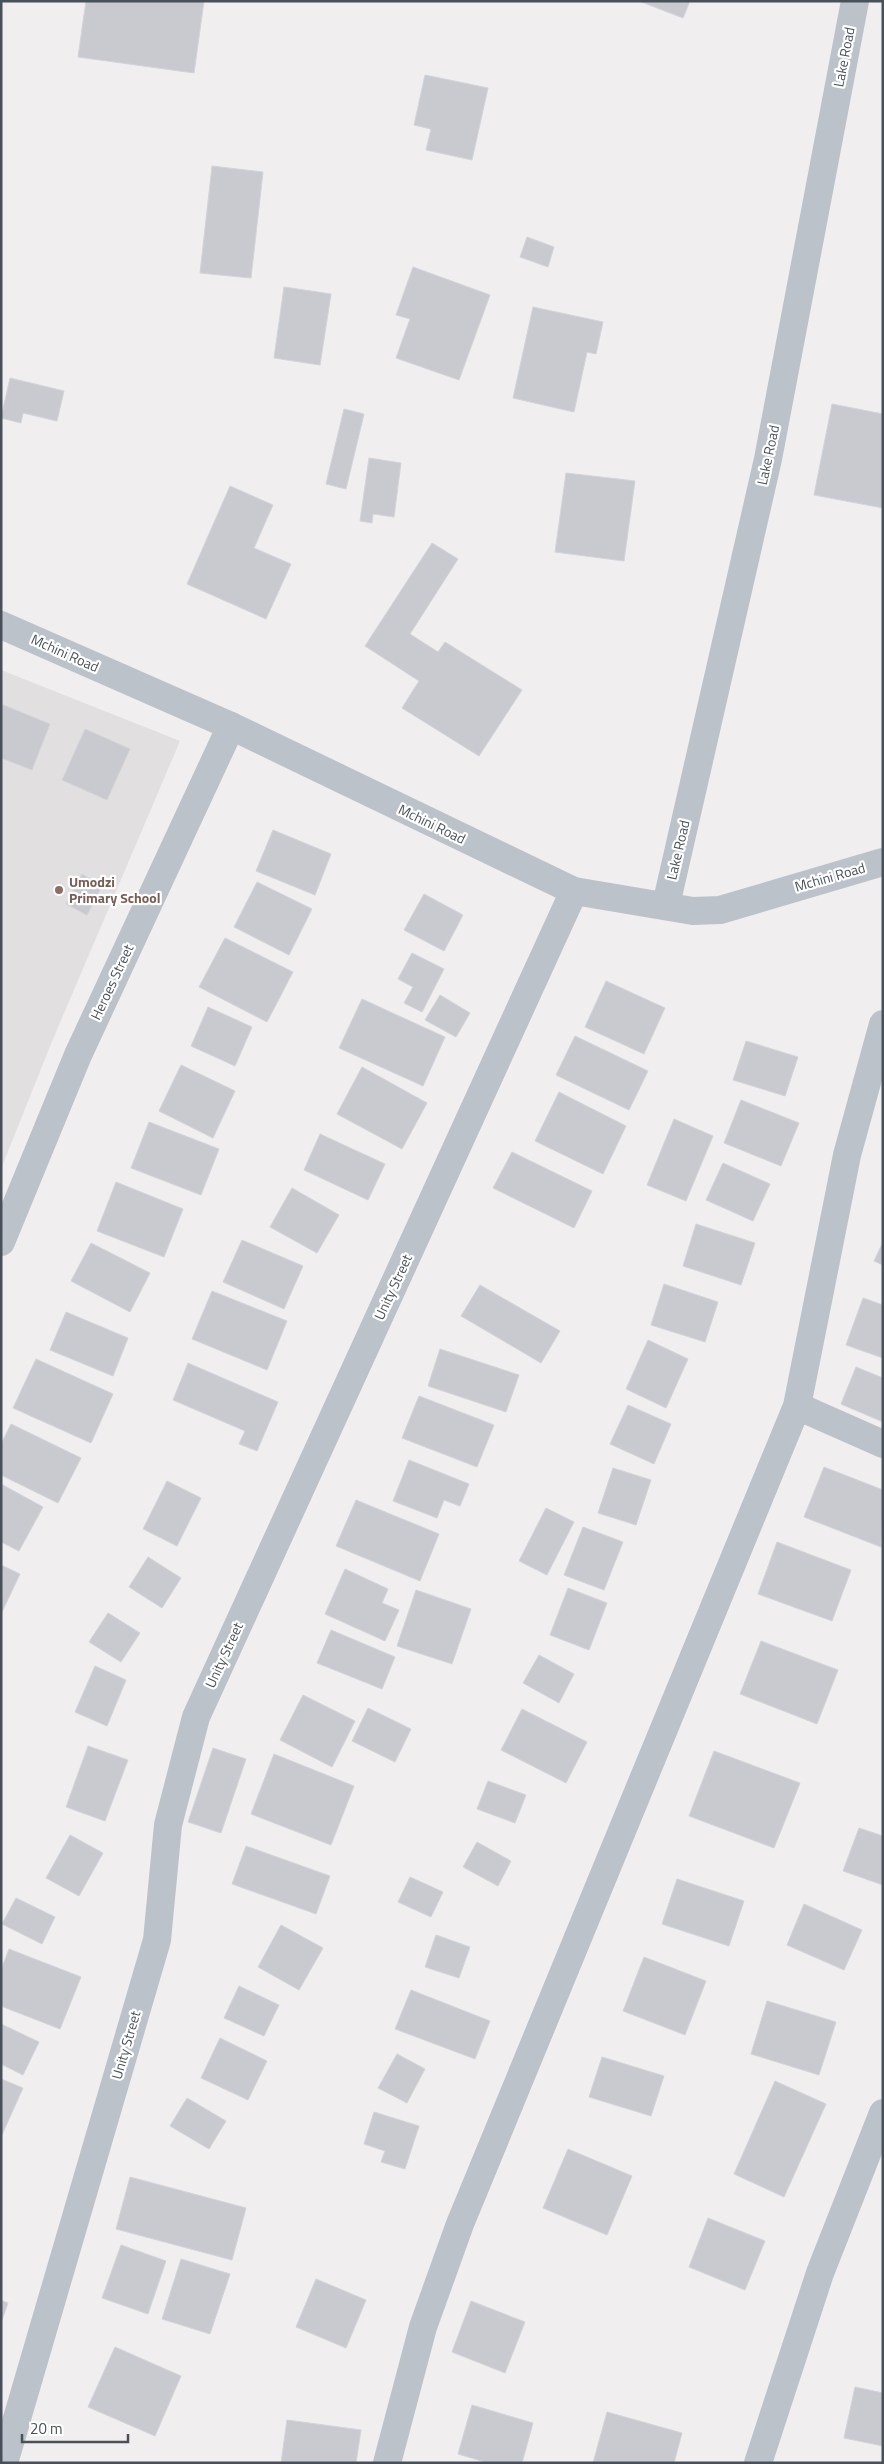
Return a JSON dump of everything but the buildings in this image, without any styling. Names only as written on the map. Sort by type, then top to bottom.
[{"type":"street","name":"Lake Road","points":[[666,905],[768,459],[854,1]]},
{"type":"street","name":"Mchini Road","points":[[1,625],[232,726],[574,891],[666,905],[692,911],[720,910],[883,862]]},
{"type":"street","name":"Heroes Street","points":[[1,1242],[78,1055],[232,726]]},
{"type":"street","name":"Unity Street","points":[[4,2463],[157,1940],[168,1825],[196,1717],[574,891]]},
{"type":"street","points":[[387,2463],[423,2327],[460,2224],[797,1406],[847,1155],[883,1024]]},
{"type":"street","points":[[797,1406],[883,1444]]},
{"type":"street","points":[[758,2463],[820,2273],[883,2113]]},
{"type":"shaded area","name":"Umodzi Primary School","points":[[1,670],[180,741],[53,1039],[1,1169]]},
{"type":"place","name":"Umodzi Primary School","points":[[59,890]]}]
